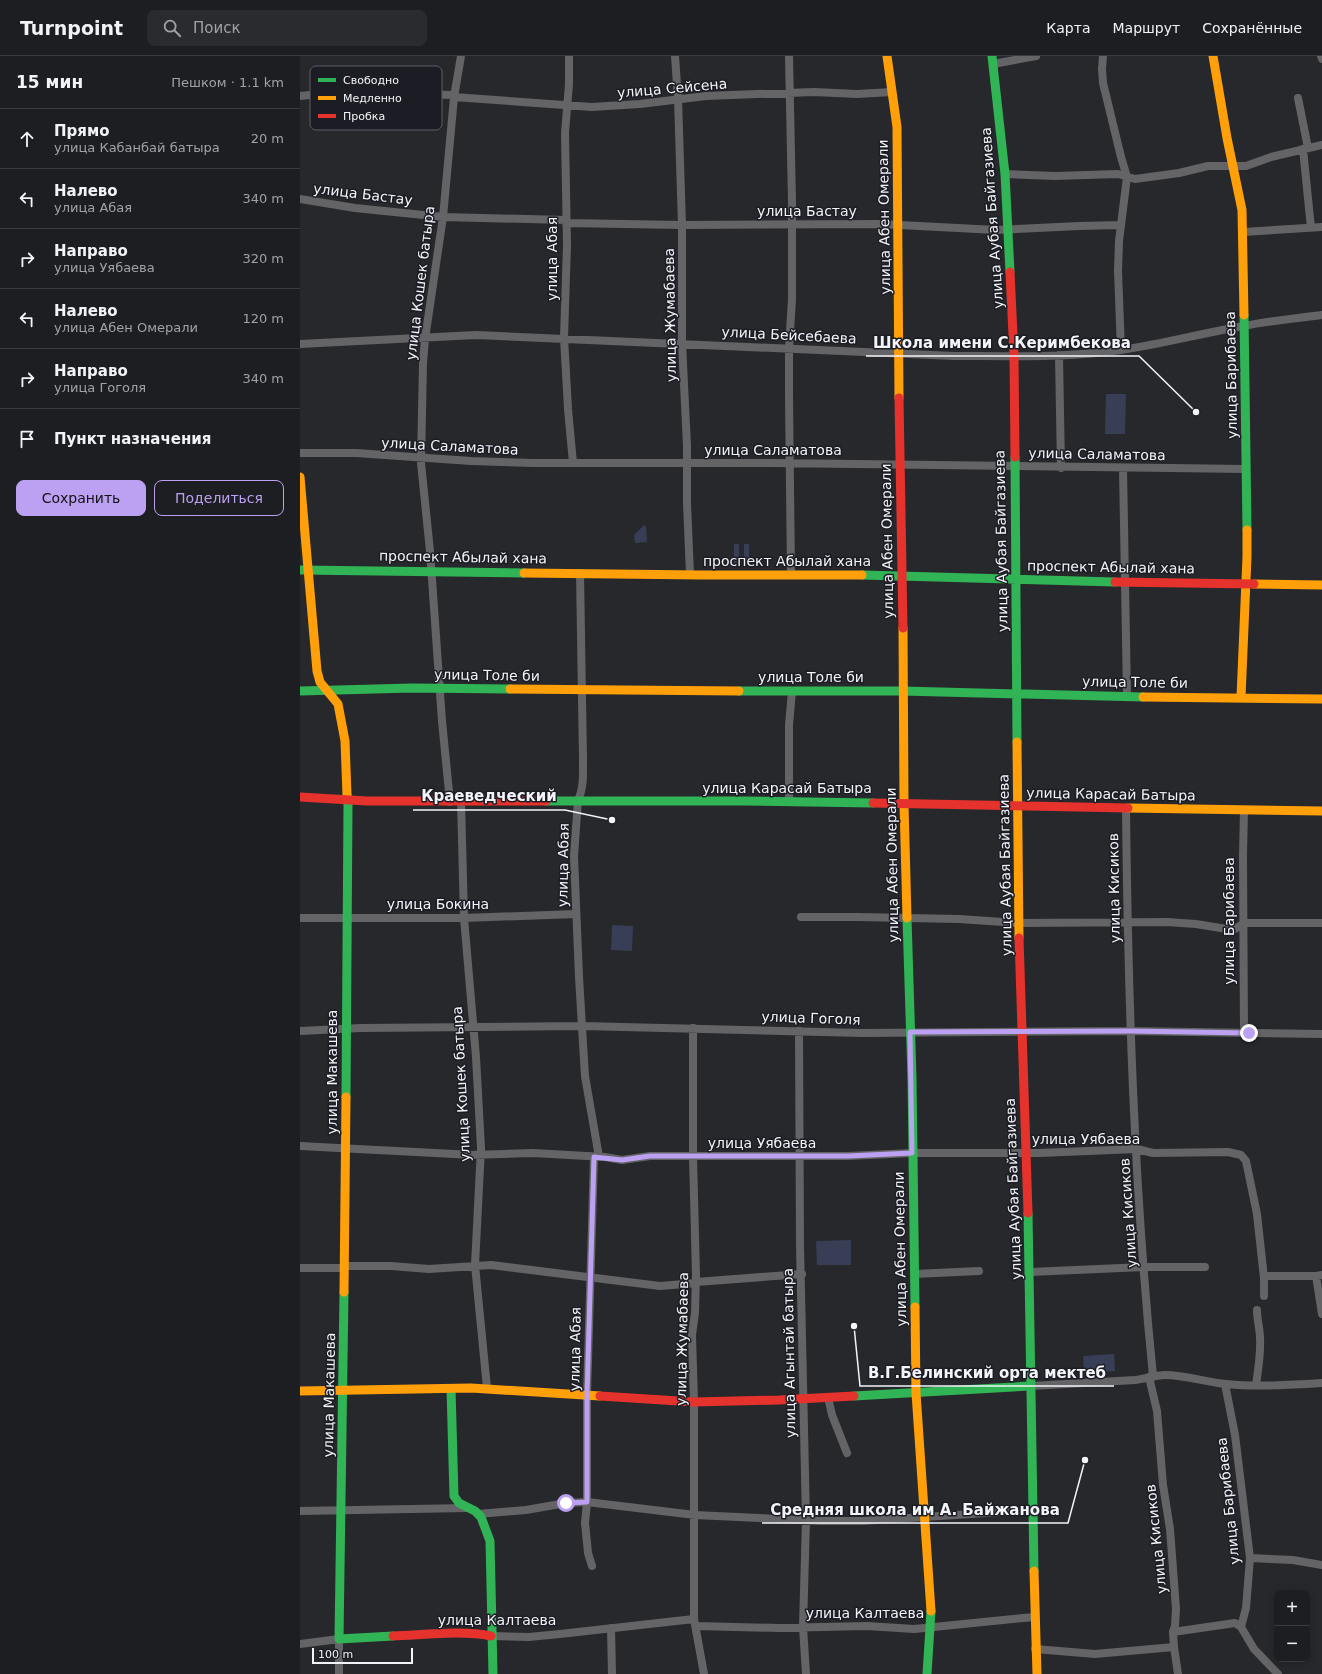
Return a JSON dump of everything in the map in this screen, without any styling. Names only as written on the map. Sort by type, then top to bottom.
[{"type":"main road","name":"улица Абен Омерали","points":[[887,56],[896,127],[900,353],[900,465],[903,576],[902,691],[904,804],[910,1032],[916,1393],[931,1609],[927,1674]]},
{"type":"main road","name":"улица Барибаева","points":[[1213,56],[1227,138],[1242,210],[1243,232],[1247,557],[1241,697]]},
{"type":"main road","name":"улица Аубая Байгазиева","points":[[992,60],[1005,174],[1014,356],[1019,922],[1030,1272],[1032,1510],[1036,1674]]},
{"type":"main road","name":"улица Макашева","points":[[300,477],[304,570],[317,671],[320,682],[338,704],[345,741],[348,805],[345,1267],[339,1639]]},
{"type":"main road","name":"проспект Абылай хана","points":[[304,570],[790,574],[1015,578],[1124,582],[1322,584]]},
{"type":"main road","name":"улица Толе би","points":[[300,691],[439,689],[902,691],[1322,699]]},
{"type":"main road","name":"улица Карасай Батыра","points":[[300,797],[347,801],[450,802],[578,800],[789,802],[1322,811]]},
{"type":"main road","points":[[300,1391],[487,1388],[694,1402],[779,1400],[1031,1386]]},
{"type":"main road","points":[[451,1389],[454,1496],[457,1502],[478,1514],[485,1524],[490,1541],[493,1674]]},
{"type":"main road","name":"улица Калтаева","points":[[339,1639],[445,1634],[482,1634],[491,1636]]},
{"type":"street","name":"улица Кошек батыра","points":[[450,802],[439,689],[432,572],[422,458],[423,363],[425,339],[443,217],[454,96],[461,56]]},
{"type":"street","name":"улица Абая","points":[[569,56],[569,84],[565,133],[567,245],[564,338],[573,463]]},
{"type":"street","name":"улица Жумабаева","points":[[675,56],[678,99],[682,225],[682,343],[688,463],[687,503],[690,574]]},
{"type":"street","points":[[789,56],[792,300],[789,348],[790,574]]},
{"type":"street","points":[[992,60],[1036,56]]},
{"type":"street","points":[[1103,56],[1103,83],[1121,158],[1127,176],[1120,225],[1118,271],[1121,350]]},
{"type":"street","name":"улица Сейсена","points":[[442,96],[592,107],[621,106],[678,99],[790,93],[814,92],[856,94],[892,92]]},
{"type":"street","name":"улица Сейсена","points":[[300,96],[310,95]]},
{"type":"street","points":[[1298,98],[1306,149],[1311,228]]},
{"type":"street","points":[[1005,174],[1055,176],[1118,174],[1135,178],[1179,173],[1208,166],[1246,166],[1271,157],[1322,145]]},
{"type":"street","name":"улица Бастау","points":[[300,199],[355,208],[443,217],[566,222],[682,225],[880,224],[996,230],[1120,225]]},
{"type":"street","points":[[1243,232],[1322,227]]},
{"type":"street","name":"улица Бейсебаева","points":[[300,344],[425,339],[476,335],[954,356],[1059,355],[1121,350],[1244,326],[1322,315]]},
{"type":"street","points":[[1059,355],[1061,468]]},
{"type":"street","name":"улица Саламатова","points":[[300,453],[356,453],[494,462],[790,463],[1061,468],[1246,469]]},
{"type":"street","points":[[1123,468],[1127,696]]},
{"type":"street","name":"улица Абая","points":[[580,573],[583,690],[582,775],[581,795],[578,800],[574,856],[586,1083],[597,1157],[590,1277],[587,1395],[587,1502],[585,1523],[588,1553],[592,1566]]},
{"type":"street","points":[[789,802],[789,725],[792,691]]},
{"type":"street","name":"улица Кошек батыра","points":[[461,801],[464,918],[480,1118],[481,1148],[475,1265],[487,1388]]},
{"type":"street","name":"улица Кисиков","points":[[1126,808],[1130,1031],[1137,1193],[1144,1267],[1151,1376],[1157,1411],[1163,1485],[1170,1529],[1176,1609],[1175,1626],[1173,1632],[1178,1674]]},
{"type":"street","name":"улица Барибаева","points":[[1244,810],[1242,855],[1242,974],[1244,1033]]},
{"type":"street","name":"улица Бокина","points":[[300,918],[464,918],[576,914]]},
{"type":"street","points":[[801,917],[1196,924],[1233,930],[1243,924],[1322,923]]},
{"type":"street","name":"улица Гоголя","points":[[300,1031],[582,1026],[799,1031],[1130,1031],[1322,1034]]},
{"type":"street","name":"улица Жумабаева","points":[[693,1028],[693,1156],[696,1283],[692,1335],[694,1402],[693,1482],[695,1515],[695,1622],[704,1674]]},
{"type":"street","name":"улица Агынтай батыра","points":[[799,1031],[803,1398],[806,1520],[803,1627],[806,1674]]},
{"type":"street","name":"улица Уябаева","points":[[300,1146],[422,1153],[512,1153],[597,1157],[622,1160],[650,1156],[848,1156],[912,1153],[1039,1153],[1136,1150],[1153,1153],[1228,1152],[1241,1155],[1246,1161],[1257,1214],[1264,1276]]},
{"type":"street","points":[[300,1268],[392,1266],[429,1269],[491,1265],[660,1286],[802,1274]]},
{"type":"street","points":[[1030,1272],[1144,1267],[1205,1267]]},
{"type":"street","points":[[914,1274],[979,1271]]},
{"type":"street","points":[[1264,1296],[1264,1276],[1319,1275],[1322,1314]]},
{"type":"street","points":[[1256,1386],[1260,1336],[1257,1310]]},
{"type":"street","points":[[1031,1386],[1091,1383],[1166,1375],[1225,1384],[1256,1386],[1322,1384]]},
{"type":"street","name":"улица Барибаева","points":[[1225,1384],[1235,1435],[1250,1558],[1245,1616],[1238,1625]]},
{"type":"street","points":[[828,1397],[832,1414],[847,1453]]},
{"type":"street","points":[[478,1514],[526,1510],[566,1503],[587,1502],[695,1515],[806,1520],[862,1521],[1032,1510]]},
{"type":"street","points":[[300,1511],[467,1508]]},
{"type":"street","points":[[1250,1558],[1293,1560],[1322,1565]]},
{"type":"street","name":"улица Калтаева","points":[[491,1636],[529,1637],[611,1628],[695,1622],[803,1627],[867,1626],[914,1629],[1000,1622],[1034,1617]]},
{"type":"street","points":[[1173,1632],[1238,1625],[1254,1649],[1278,1674]]},
{"type":"street","points":[[611,1628],[612,1674]]},
{"type":"street","name":"улица Калтаева","points":[[300,1644],[339,1639]]},
{"type":"street","name":"улица Макашева","points":[[339,1639],[340,1674]]},
{"type":"street","points":[[1035,1649],[1095,1654],[1174,1647]]},
{"type":"shaded area","points":[[1106,394],[1126,394],[1125,434],[1105,434]]},
{"type":"shaded area","points":[[644,525],[646,527],[647,542],[635,543],[634,535]]},
{"type":"shaded area","points":[[734,544],[739,544],[739,565],[734,565]]},
{"type":"shaded area","points":[[744,544],[749,544],[749,565],[744,565]]},
{"type":"shaded area","points":[[612,925],[633,926],[632,951],[611,950]]},
{"type":"shaded area","points":[[851,1240],[851,1265],[817,1265],[816,1241]]},
{"type":"shaded area","points":[[1114,1354],[1115,1371],[1084,1373],[1083,1356]]},
{"type":"traffic: fast","points":[[992,56],[1005,174],[1010,272]]},
{"type":"traffic: fast","points":[[1244,315],[1247,530]]},
{"type":"traffic: fast","points":[[1015,457],[1017,742]]},
{"type":"traffic: fast","points":[[300,570],[524,573]]},
{"type":"traffic: fast","points":[[862,575],[1115,582]]},
{"type":"traffic: fast","points":[[300,691],[412,688],[510,689]]},
{"type":"traffic: fast","points":[[739,691],[902,691],[1143,697]]},
{"type":"traffic: fast","points":[[346,1097],[347,795]]},
{"type":"traffic: fast","points":[[546,801],[744,801],[873,803]]},
{"type":"traffic: fast","points":[[907,918],[912,1078],[915,1307]]},
{"type":"traffic: fast","points":[[1028,1213],[1034,1571]]},
{"type":"traffic: fast","points":[[344,1292],[339,1639],[393,1636]]},
{"type":"traffic: fast","points":[[854,1396],[1031,1386]]},
{"type":"traffic: fast","points":[[451,1389],[454,1496],[459,1503],[475,1511],[481,1517],[490,1541],[493,1674]]},
{"type":"traffic: fast","points":[[927,1674],[931,1611]]},
{"type":"traffic: slow","points":[[887,56],[897,127],[899,398]]},
{"type":"traffic: slow","points":[[1213,56],[1227,138],[1242,210],[1244,315]]},
{"type":"traffic: slow","points":[[300,477],[317,671],[320,682],[338,704],[345,741],[347,795]]},
{"type":"traffic: slow","points":[[1241,697],[1247,530]]},
{"type":"traffic: slow","points":[[524,573],[862,575]]},
{"type":"traffic: slow","points":[[1254,584],[1322,585]]},
{"type":"traffic: slow","points":[[903,628],[904,804],[907,918]]},
{"type":"traffic: slow","points":[[510,689],[739,691]]},
{"type":"traffic: slow","points":[[1143,697],[1322,699]]},
{"type":"traffic: slow","points":[[1017,742],[1019,938]]},
{"type":"traffic: slow","points":[[1128,808],[1322,811]]},
{"type":"traffic: slow","points":[[344,1292],[346,1097]]},
{"type":"traffic: slow","points":[[915,1307],[916,1393],[931,1611]]},
{"type":"traffic: slow","points":[[300,1391],[471,1388],[600,1396]]},
{"type":"traffic: slow","points":[[1034,1571],[1037,1674]]},
{"type":"traffic: jam","points":[[1010,272],[1014,356],[1015,457]]},
{"type":"traffic: jam","points":[[899,398],[903,628]]},
{"type":"traffic: jam","points":[[1115,582],[1254,584]]},
{"type":"traffic: jam","points":[[300,797],[367,801],[546,801]]},
{"type":"traffic: jam","points":[[873,803],[1128,808]]},
{"type":"traffic: jam","points":[[1019,938],[1028,1213]]},
{"type":"traffic: jam","points":[[600,1396],[694,1402],[854,1396]]},
{"type":"traffic: jam","points":[[393,1636],[442,1633],[468,1633],[491,1636]]},
{"type":"place","name":"Школа имени С.Керимбекова","points":[[1196,412]]},
{"type":"place","name":"Краеведческий","points":[[612,820]]},
{"type":"place","name":"В.Г.Белинский орта мектеб","points":[[854,1326]]},
{"type":"place","name":"Средняя школа им А. Байжанова","points":[[1085,1460]]},
{"type":"route","points":[[566,1503],[587,1502],[587,1395],[594,1157],[622,1160],[650,1156],[848,1156],[912,1153],[912,1078],[910,1032],[1130,1031],[1249,1033]]}]
